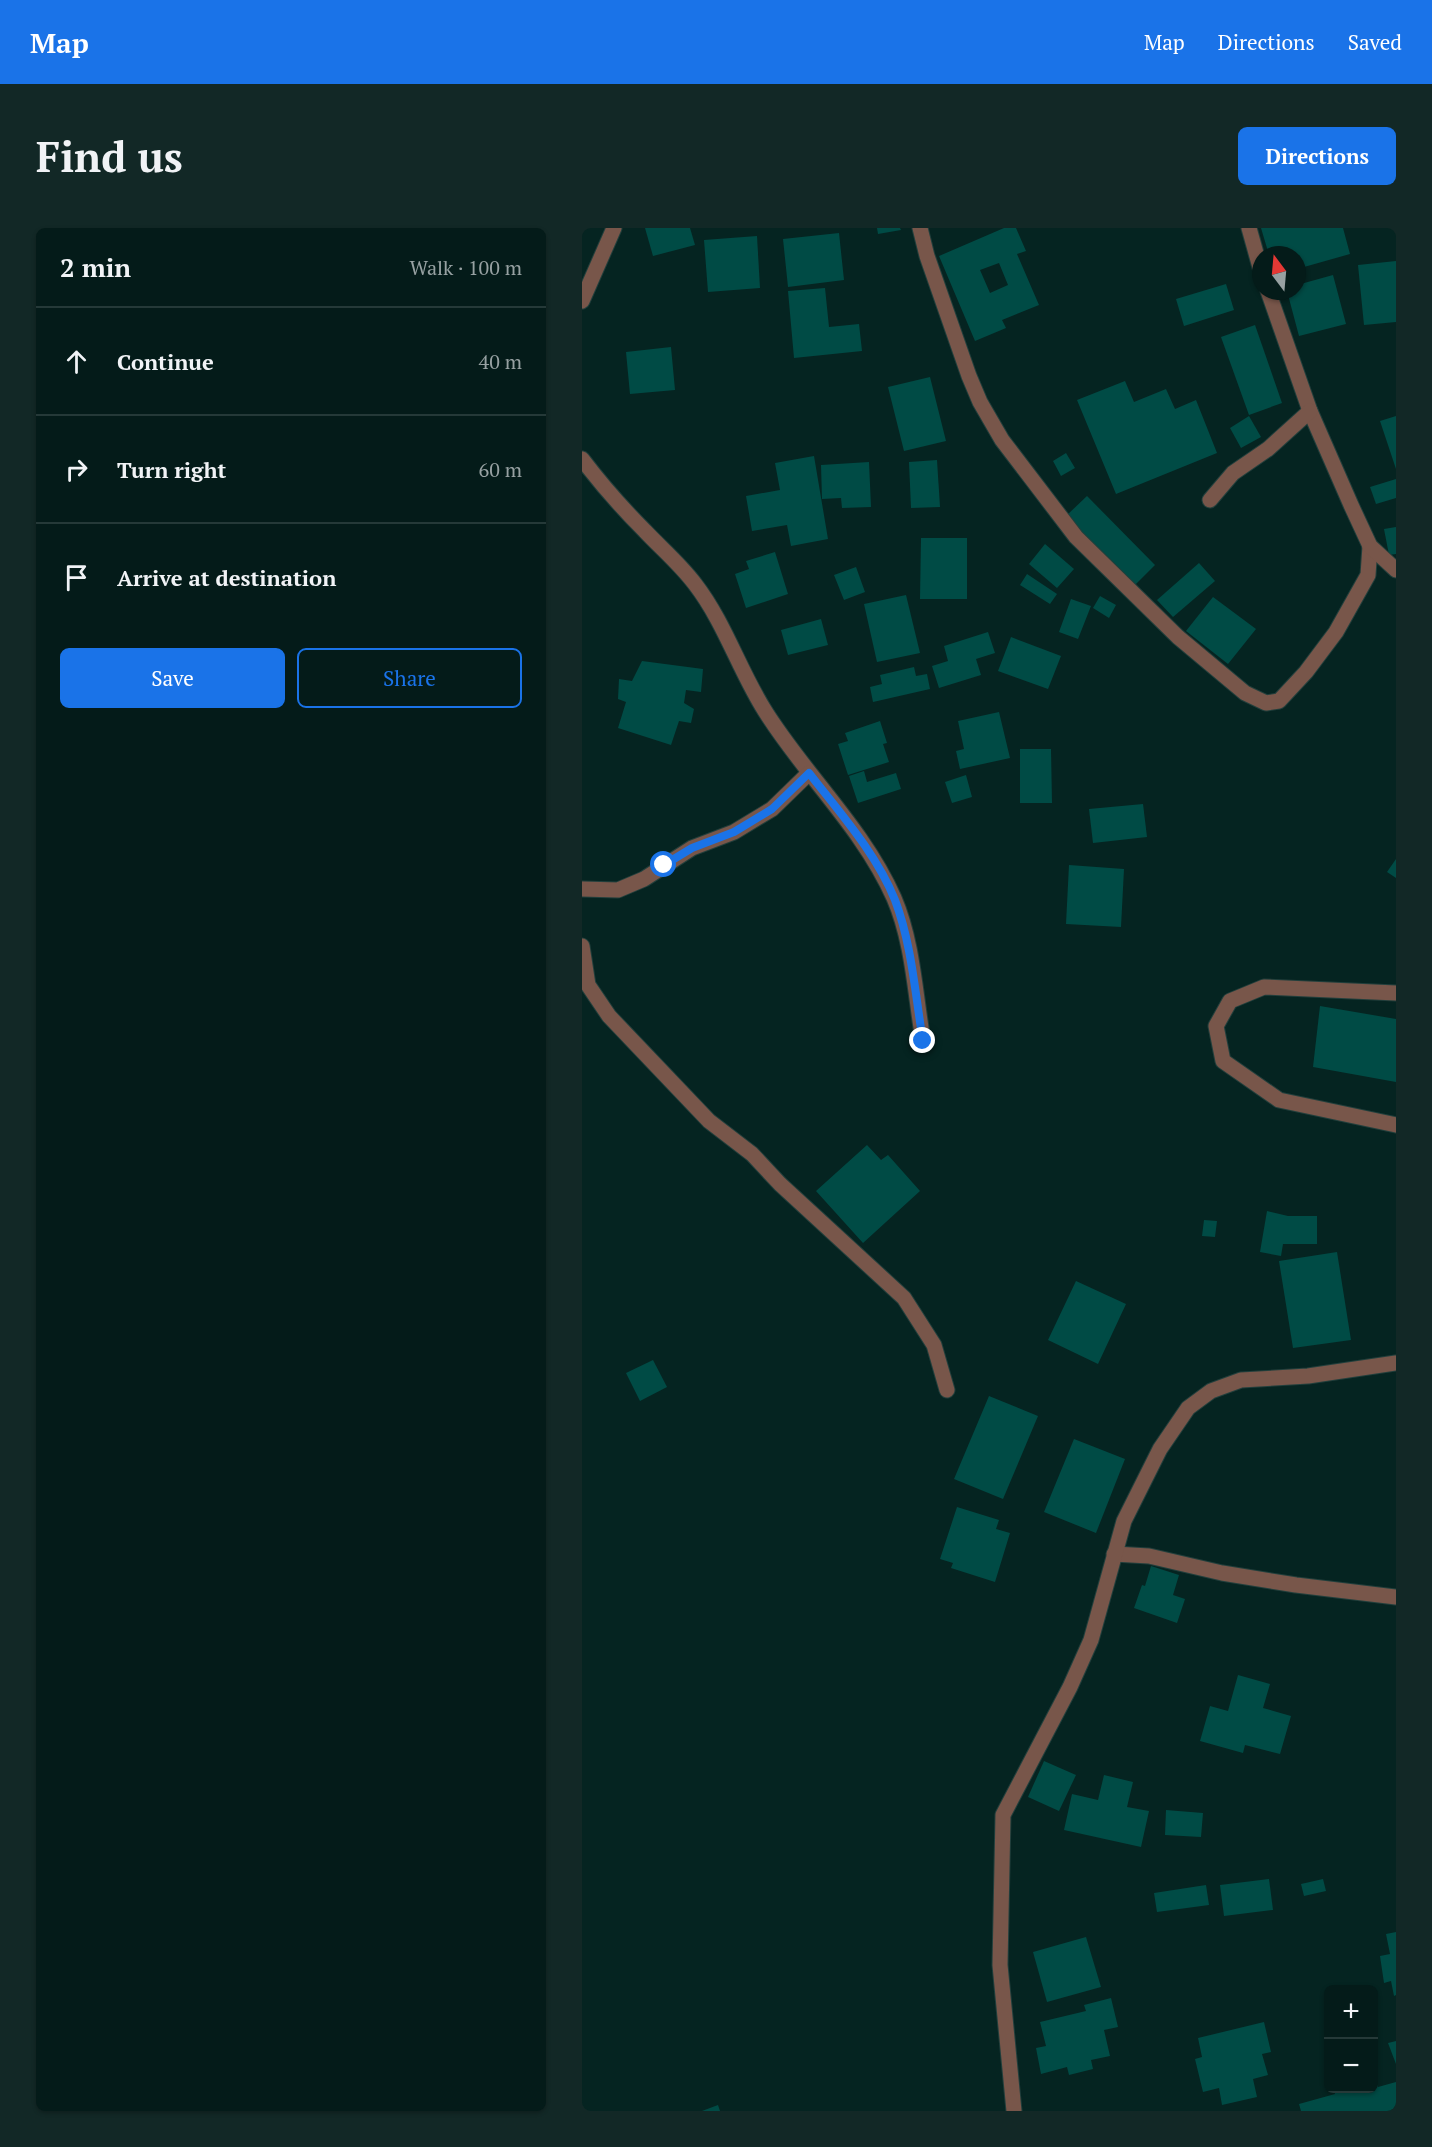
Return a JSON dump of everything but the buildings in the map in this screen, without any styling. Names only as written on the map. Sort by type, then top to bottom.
[{"type":"street","points":[[582,301],[614,228]]},
{"type":"street","points":[[1249,228],[1254,246]]},
{"type":"street","points":[[925,230],[927,256],[980,402],[1002,440],[1076,537],[1178,637],[1245,693],[1266,703],[1279,701],[1306,672],[1336,632],[1368,575],[1370,546]]},
{"type":"street","points":[[1271,300],[1310,411],[1370,546],[1396,570]]},
{"type":"street","points":[[1210,500],[1233,473],[1268,449],[1310,411]]},
{"type":"street","points":[[582,459],[626,512],[679,564],[695,584],[718,618],[746,679],[784,741],[868,849],[894,899],[908,941],[923,1041]]},
{"type":"street","points":[[582,889],[618,890],[644,879],[692,848],[734,832],[772,809],[809,773]]},
{"type":"street","points":[[582,946],[588,985],[609,1016],[710,1121],[752,1154],[780,1184],[904,1298],[934,1345],[947,1390]]},
{"type":"street","points":[[1396,993],[1264,987],[1230,1001],[1216,1026],[1223,1061],[1279,1100],[1396,1125]]},
{"type":"street","points":[[1014,2111],[1000,1965],[1003,1815],[1070,1687],[1091,1640],[1124,1521],[1160,1449],[1188,1408],[1211,1391],[1241,1380],[1308,1376],[1396,1365]]},
{"type":"street","points":[[1114,1554],[1149,1556],[1222,1573],[1396,1597]]},
{"type":"route","points":[[664,865],[692,848],[734,832],[772,809],[809,773],[868,849],[894,899],[908,941],[923,1041]]}]
